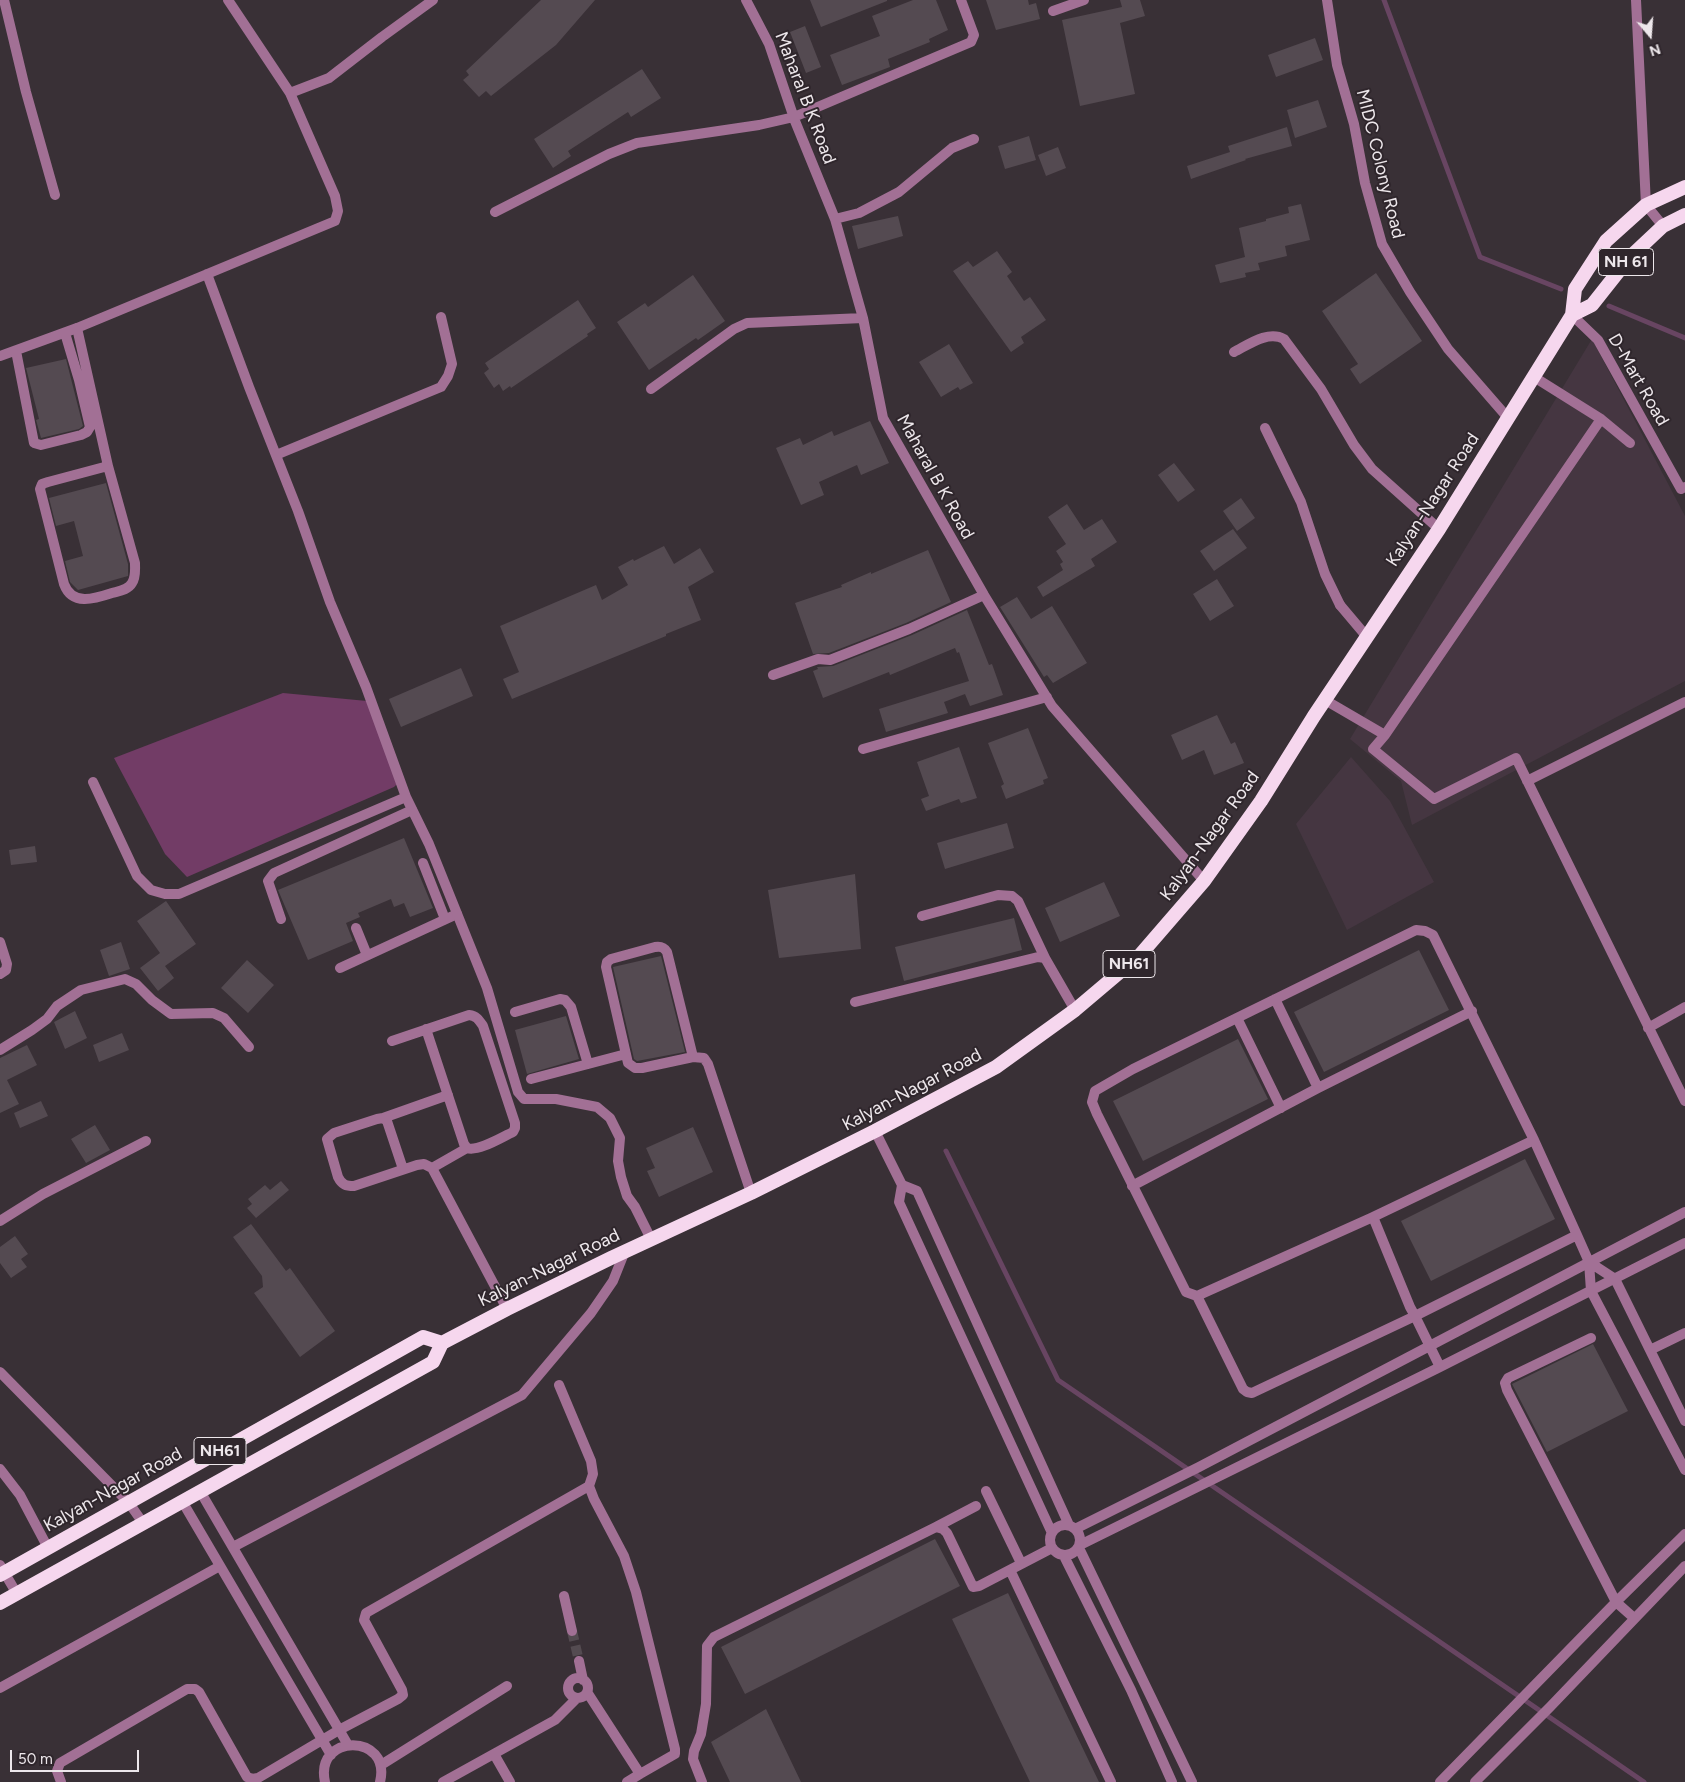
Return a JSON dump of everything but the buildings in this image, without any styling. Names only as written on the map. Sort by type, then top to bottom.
[{"type":"highway","name":"NH 61","points":[[1572,316],[1575,289],[1606,241],[1646,205],[1685,187]]},
{"type":"highway","name":"NH 61","points":[[1572,316],[1592,306],[1630,257],[1663,226],[1685,215]]},
{"type":"highway","name":"Kalyan-Nagar Road","points":[[1,1571],[48,1548],[423,1337],[442,1343],[626,1251],[751,1194],[875,1131],[996,1067],[1075,1010],[1140,955],[1204,881],[1261,802],[1325,700],[1438,529],[1572,316]]},
{"type":"highway","points":[[0,1604],[433,1362],[442,1343]]},
{"type":"street","points":[[4,0],[26,92],[55,195]]},
{"type":"street","points":[[0,356],[65,333],[335,221],[338,211],[335,196],[290,94],[228,0]]},
{"type":"street","points":[[290,94],[329,78],[433,0]]},
{"type":"street","name":"Maharal B K Road","points":[[746,0],[769,44],[794,117],[835,219],[863,318],[883,418],[984,595],[1052,706],[1204,881]]},
{"type":"street","points":[[495,212],[609,154],[636,143],[759,126],[794,117],[971,42],[974,35],[961,0]]},
{"type":"street","points":[[1053,11],[1084,0]]},
{"type":"street","name":"MIDC Colony Road","points":[[1327,0],[1337,65],[1354,124],[1365,183],[1382,244],[1410,292],[1448,349],[1508,418]]},
{"type":"street","points":[[1636,0],[1646,205],[1663,226]]},
{"type":"street","points":[[835,219],[859,213],[899,192],[952,148],[974,139]]},
{"type":"street","points":[[208,274],[248,387],[276,455],[330,602],[366,687],[406,797],[429,844],[487,988],[518,1092],[524,1099],[556,1099],[597,1107],[610,1118],[620,1138],[618,1161],[627,1196],[635,1207],[651,1239]]},
{"type":"street","name":"D-Mart Road","points":[[1572,316],[1598,340],[1682,489],[1685,487]]},
{"type":"street","points":[[276,455],[440,387],[448,376],[452,364],[440,317]]},
{"type":"street","points":[[651,389],[734,329],[747,322],[863,318]]},
{"type":"street","points":[[77,328],[108,466],[135,564],[132,584],[126,589],[90,600],[80,599],[71,595],[64,584],[40,489],[42,484],[108,466]]},
{"type":"street","points":[[16,351],[34,444],[41,445],[81,436],[90,427],[80,380],[65,333]]},
{"type":"street","points":[[1234,352],[1269,335],[1284,339],[1321,389],[1354,445],[1372,469],[1438,529]]},
{"type":"street","points":[[1534,377],[1601,420],[1630,443]]},
{"type":"street","points":[[1601,420],[1385,735],[1373,749],[1434,799],[1516,758],[1685,1101]]},
{"type":"street","points":[[1265,428],[1301,502],[1325,574],[1340,605],[1367,637]]},
{"type":"street","points":[[773,675],[818,659],[830,660],[909,629],[984,595]]},
{"type":"street","points":[[863,749],[1047,697]]},
{"type":"street","points":[[1325,700],[1385,735]]},
{"type":"street","points":[[1527,781],[1685,702]]},
{"type":"street","points":[[92,782],[137,876],[151,890],[165,894],[180,894],[406,797]]},
{"type":"street","points":[[281,919],[268,881],[274,873],[412,810]]},
{"type":"street","points":[[422,863],[446,919]]},
{"type":"street","points":[[922,916],[998,895],[1012,896],[1018,902],[1045,958],[1075,1010]]},
{"type":"street","points":[[340,968],[457,914]]},
{"type":"street","points":[[356,928],[367,955]]},
{"type":"street","points":[[1577,1235],[1415,1316],[1252,1393],[1247,1392],[1243,1389],[1197,1296],[1186,1292],[1132,1186],[1092,1102],[1095,1091],[1133,1069],[1416,930],[1425,931],[1433,935],[1534,1140],[1577,1235],[1589,1262],[1591,1291],[1685,1470]]},
{"type":"street","points":[[0,942],[8,964],[6,970],[0,974]]},
{"type":"street","points":[[693,1057],[667,952],[661,946],[611,959],[607,962],[606,966],[628,1063],[635,1068],[693,1057],[704,1058],[708,1064],[751,1194]]},
{"type":"street","points":[[855,1002],[1033,958],[1045,958]]},
{"type":"street","points":[[0,1050],[47,1019],[57,1006],[81,990],[125,979],[136,984],[152,1000],[171,1014],[213,1013],[224,1018],[249,1047]]},
{"type":"street","points":[[515,1012],[560,999],[565,1000],[571,1007],[588,1064]]},
{"type":"street","points":[[1275,999],[1318,1088]]},
{"type":"street","points":[[1648,1028],[1685,1007]]},
{"type":"street","points":[[1132,1186],[1318,1088],[1472,1011]]},
{"type":"street","points":[[392,1041],[469,1015],[479,1019],[483,1026],[515,1128],[513,1132],[479,1148],[468,1148],[432,1168]]},
{"type":"street","points":[[1237,1018],[1281,1108]]},
{"type":"street","points":[[426,1029],[464,1144],[468,1148]]},
{"type":"street","points":[[531,1079],[626,1054]]},
{"type":"street","points":[[448,1095],[330,1135],[327,1139],[328,1145],[340,1182],[347,1186],[354,1186],[403,1169],[424,1164],[432,1168],[507,1309]]},
{"type":"street","points":[[383,1118],[387,1121],[403,1169]]},
{"type":"street","points":[[875,1131],[902,1185],[899,1202],[1052,1533]]},
{"type":"street","points":[[1197,1296],[1373,1218],[1534,1140]]},
{"type":"street","points":[[0,1222],[43,1194],[146,1141]]},
{"type":"street","points":[[902,1185],[917,1191],[1072,1527],[1080,1535],[1080,1547],[1192,1782]]},
{"type":"street","points":[[1685,1212],[1199,1467],[1072,1527],[1059,1526],[1052,1533],[1050,1543],[1052,1548],[1055,1552],[1064,1556],[1074,1554],[1080,1547],[1685,1243]]},
{"type":"street","points":[[1373,1218],[1415,1316],[1440,1367]]},
{"type":"street","points":[[233,1547],[522,1394],[591,1313],[614,1281],[626,1251]]},
{"type":"street","points":[[1589,1262],[1615,1279],[1685,1421]]},
{"type":"street","points":[[1650,1350],[1685,1332]]},
{"type":"street","points":[[1592,1338],[1508,1378],[1505,1383],[1511,1399],[1616,1602],[1634,1618]]},
{"type":"street","points":[[0,1372],[129,1503],[143,1523]]},
{"type":"street","points":[[559,1385],[590,1461],[593,1474],[590,1486],[594,1498],[624,1556],[636,1592],[675,1749],[675,1754],[627,1782]]},
{"type":"street","points":[[0,1469],[20,1495],[48,1548]]},
{"type":"street","points":[[61,1782],[56,1772],[60,1763],[187,1689],[195,1689],[198,1692],[247,1777],[252,1779],[258,1778],[403,1695],[364,1620],[366,1613],[590,1486]]},
{"type":"street","points":[[200,1491],[348,1745]]},
{"type":"street","points":[[986,1491],[1020,1563]]},
{"type":"street","points":[[182,1502],[331,1755]]},
{"type":"street","points":[[702,1782],[693,1759],[701,1734],[706,1704],[707,1646],[714,1637],[976,1506]]},
{"type":"street","points":[[936,1527],[943,1529],[947,1533],[973,1587],[979,1586],[1052,1548]]},
{"type":"street","points":[[1440,1782],[1685,1534]]},
{"type":"street","points":[[1064,1556],[1131,1690],[1172,1782]]},
{"type":"street","points":[[0,1688],[220,1566]]},
{"type":"street","points":[[1475,1782],[1685,1566]]},
{"type":"street","points":[[1010,1570],[1111,1782]]},
{"type":"street","points":[[1,1571],[17,1594]]},
{"type":"street","points":[[564,1596],[572,1631]]},
{"type":"street","points":[[443,1782],[555,1720],[576,1699],[583,1697],[587,1692],[588,1685],[583,1680],[579,1660]]},
{"type":"street","points":[[576,1699],[568,1693],[568,1684],[574,1679],[583,1680]]},
{"type":"street","points":[[381,1765],[506,1686]]},
{"type":"street","points":[[587,1692],[640,1774]]},
{"type":"street","points":[[325,1782],[324,1766],[335,1750],[348,1745],[361,1746],[370,1750],[377,1757],[381,1765],[382,1775],[380,1782]]},
{"type":"street","points":[[494,1754],[510,1782]]},
{"type":"shaded area","points":[[1592,339],[1685,516],[1685,681],[1412,825],[1401,781],[1350,739]]},
{"type":"shaded area","points":[[283,693],[367,701],[402,779],[394,787],[187,877],[165,854],[114,758]]},
{"type":"shaded area","points":[[1351,757],[1390,801],[1434,882],[1347,930],[1296,824]]},
{"type":"waterway","points":[[1384,0],[1480,257],[1561,289]]},
{"type":"waterway","points":[[1609,306],[1685,338]]},
{"type":"waterway","points":[[946,1151],[1058,1380],[1644,1782]]},
{"type":"tunnel","points":[[572,1631],[579,1661]]}]
